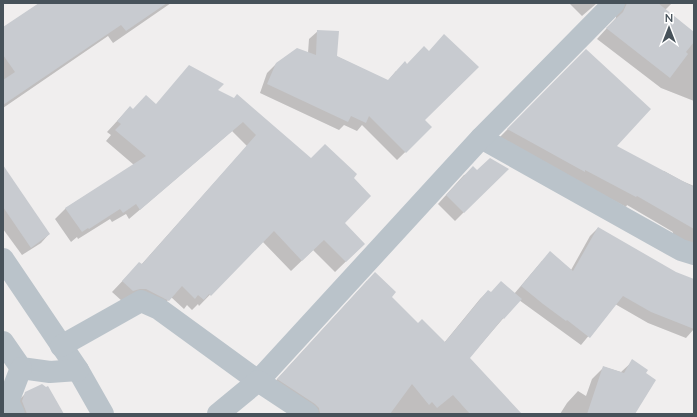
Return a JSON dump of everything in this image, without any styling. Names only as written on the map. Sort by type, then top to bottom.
[{"type":"street","points":[[218,414],[258,381],[481,138],[614,3]]},
{"type":"street","points":[[481,138],[682,250],[694,254]]},
{"type":"street","points":[[3,259],[78,370],[103,414]]},
{"type":"street","points":[[61,346],[141,302],[159,309],[258,381],[308,414]]},
{"type":"street","points":[[3,342],[21,368],[50,372],[78,370]]},
{"type":"street","points":[[8,407],[21,368]]},
{"type":"building","points":[[39,3],[167,3],[126,31],[121,25],[3,105],[3,80],[15,72],[3,55],[3,27]]},
{"type":"building","points":[[627,3],[658,3],[694,32],[694,42],[686,52],[688,54],[670,78],[606,28],[623,12]]},
{"type":"building","points":[[317,30],[339,31],[337,56],[388,80],[405,61],[407,64],[424,46],[429,51],[444,34],[479,67],[425,120],[432,127],[406,153],[369,116],[366,123],[351,116],[348,122],[267,84],[276,63],[297,48],[316,55]]},
{"type":"building","points":[[586,49],[651,109],[617,146],[694,187],[694,229],[637,196],[636,197],[585,170],[585,172],[507,129]]},
{"type":"building","points":[[189,65],[224,84],[218,90],[234,98],[237,94],[311,158],[325,144],[357,174],[354,178],[371,196],[345,223],[365,244],[346,262],[324,240],[302,261],[274,231],[211,296],[209,294],[204,300],[198,295],[195,299],[182,286],[169,301],[146,289],[133,291],[122,281],[139,262],[142,264],[256,135],[243,122],[140,210],[136,204],[123,213],[120,209],[82,232],[65,208],[146,156],[115,130],[121,124],[117,121],[130,106],[133,109],[146,95],[156,104]]},
{"type":"building","points":[[490,158],[509,169],[464,213],[446,195],[473,166],[477,170]]},
{"type":"building","points":[[3,165],[50,234],[31,248],[3,207]]},
{"type":"building","points":[[598,227],[676,272],[694,279],[694,329],[651,312],[623,296],[590,338],[521,286],[550,251],[573,271]]},
{"type":"building","points":[[375,272],[396,292],[392,297],[418,323],[422,319],[445,342],[488,290],[491,292],[501,281],[522,299],[504,319],[503,318],[470,358],[522,414],[470,414],[453,395],[437,408],[432,402],[429,405],[412,384],[390,414],[320,414],[319,408],[315,404],[277,379]]},
{"type":"building","points":[[632,359],[648,370],[646,373],[656,380],[635,414],[587,414],[603,366],[624,373]]},
{"type":"building","points":[[42,384],[46,387],[48,386],[64,414],[27,414],[22,401],[25,392]]}]
